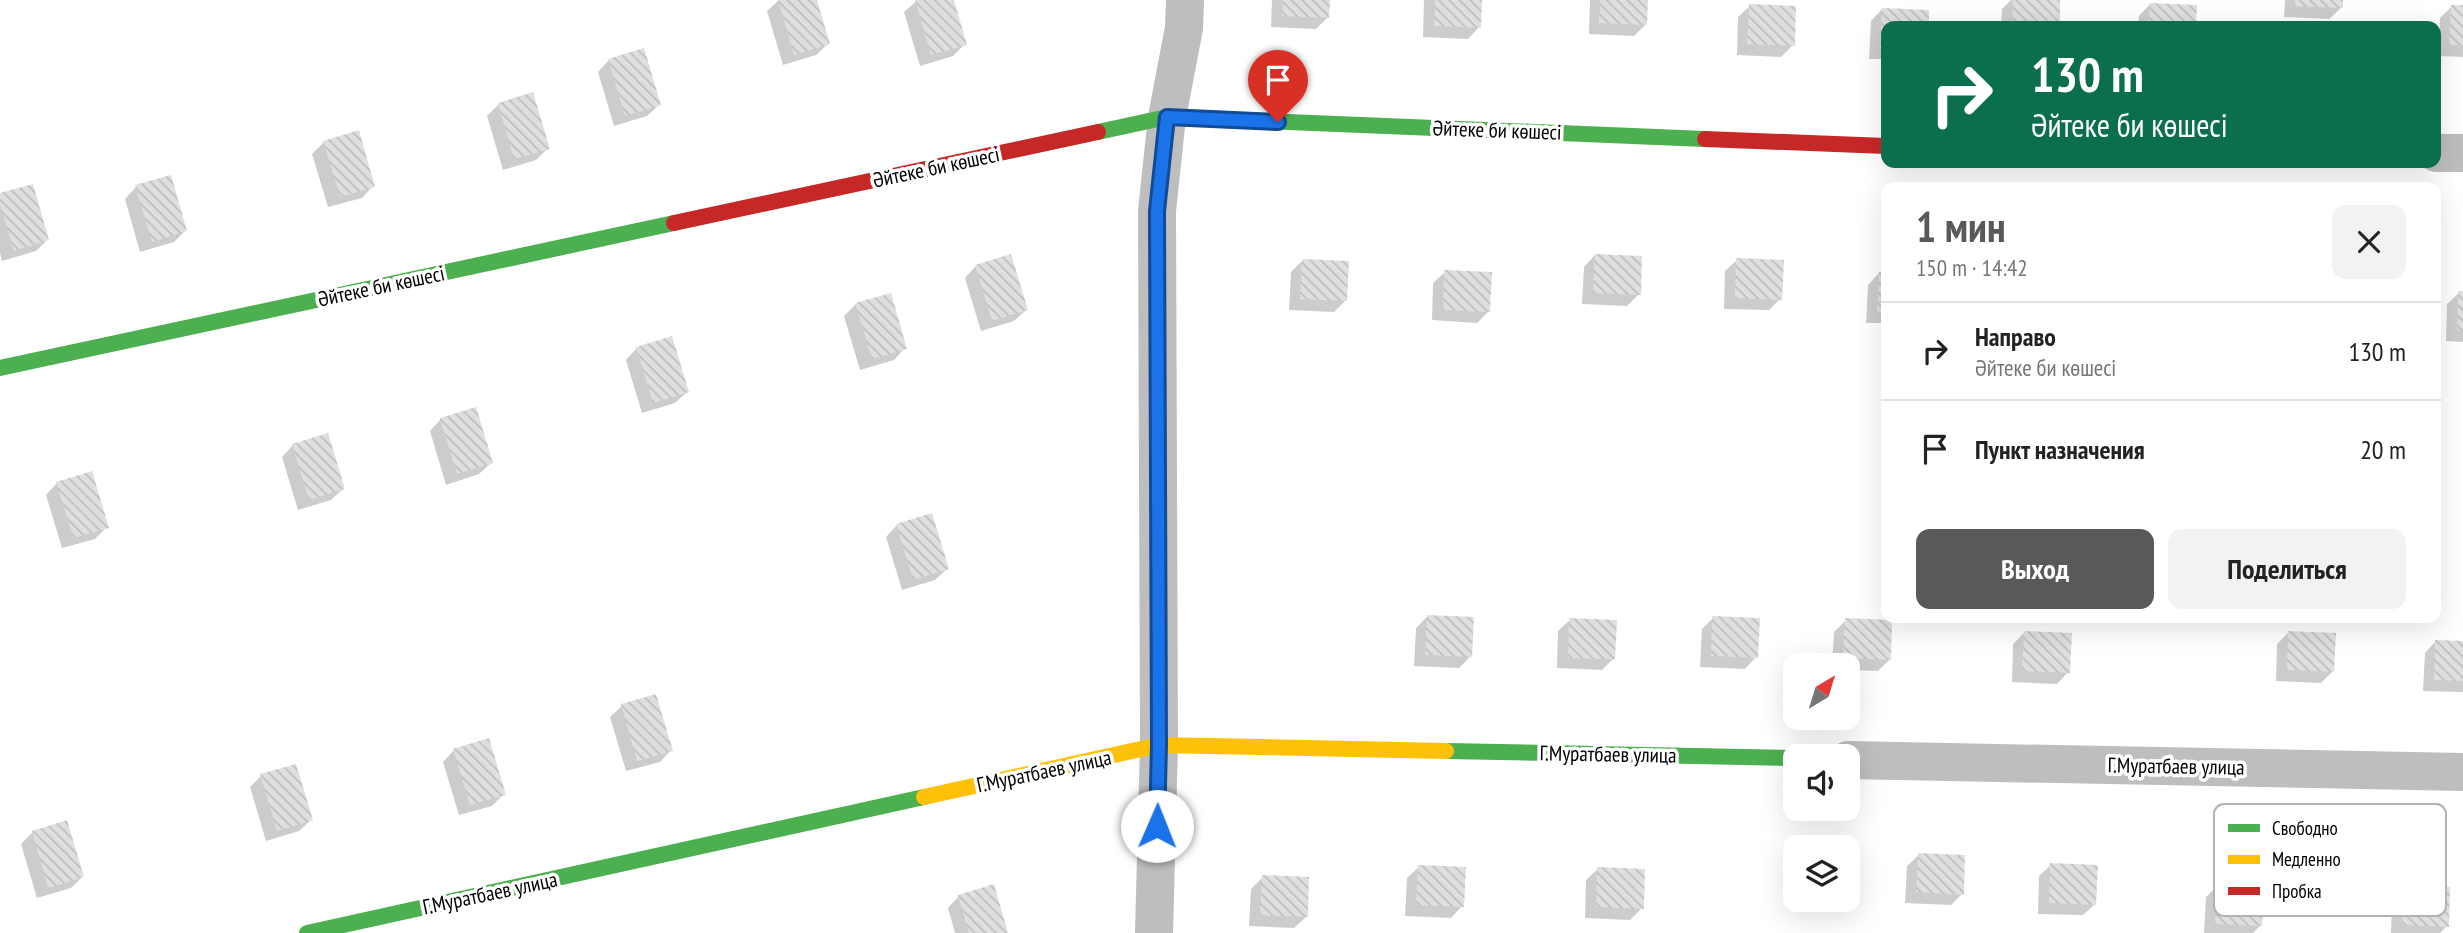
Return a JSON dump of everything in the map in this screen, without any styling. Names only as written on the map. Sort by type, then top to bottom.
[{"type":"street","points":[[1154,933],[1159,745],[1157,211],[1167,117],[1184,28],[1185,0]]},
{"type":"street","name":"Әйтеке би көшесі","points":[[0,368],[1167,117],[1881,146]]},
{"type":"street","points":[[2441,153],[2463,153]]},
{"type":"street","name":"Г.Муратбаев улица","points":[[307,933],[1159,745],[1783,758]]},
{"type":"street","name":"Г.Муратбаев улица","points":[[1860,760],[2463,772]]},
{"type":"building","points":[[778,0],[817,0],[830,44],[794,55]]},
{"type":"building","points":[[915,0],[954,0],[967,45],[931,55]]},
{"type":"building","points":[[1283,0],[1330,0],[1329,18],[1282,16]]},
{"type":"building","points":[[1435,0],[1482,0],[1481,28],[1434,26]]},
{"type":"building","points":[[1600,0],[1648,0],[1647,25],[1599,23]]},
{"type":"building","points":[[2013,0],[2060,0],[2060,21],[2012,21]]},
{"type":"building","points":[[2295,0],[2343,0],[2343,8],[2295,6]]},
{"type":"building","points":[[2150,3],[2197,5],[2196,21],[2148,21]]},
{"type":"building","points":[[1749,4],[1796,6],[1795,46],[1747,44]]},
{"type":"building","points":[[2451,5],[2463,5],[2463,45],[2449,45]]},
{"type":"building","points":[[1882,8],[1929,10],[1929,21],[1881,21]]},
{"type":"building","points":[[644,48],[661,105],[625,116],[608,59]]},
{"type":"building","points":[[533,92],[550,149],[514,159],[498,103]]},
{"type":"building","points":[[359,130],[375,187],[340,197],[323,141]]},
{"type":"building","points":[[171,175],[187,231],[152,242],[135,185]]},
{"type":"building","points":[[33,184],[49,240],[14,251],[0,204],[0,193]]},
{"type":"building","points":[[1011,254],[1028,310],[992,321],[975,265]]},
{"type":"building","points":[[1595,254],[1642,256],[1641,295],[1593,293]]},
{"type":"building","points":[[1736,258],[1784,260],[1782,300],[1735,298]]},
{"type":"building","points":[[1302,259],[1349,261],[1347,301],[1300,299]]},
{"type":"building","points":[[1444,270],[1492,272],[1490,312],[1443,310]]},
{"type":"building","points":[[1879,272],[1881,272],[1881,312],[1877,312]]},
{"type":"building","points":[[2458,291],[2463,291],[2463,331],[2457,330]]},
{"type":"building","points":[[891,293],[907,349],[872,359],[855,303]]},
{"type":"building","points":[[672,336],[689,392],[653,403],[636,347]]},
{"type":"building","points":[[476,407],[493,463],[457,474],[440,418]]},
{"type":"building","points":[[328,433],[345,489],[309,500],[292,444]]},
{"type":"building","points":[[92,471],[109,528],[73,538],[56,482]]},
{"type":"building","points":[[932,513],[949,569],[913,580],[896,524]]},
{"type":"building","points":[[1427,615],[1474,617],[1472,657],[1425,655]]},
{"type":"building","points":[[1712,616],[1760,618],[1758,658],[1711,656]]},
{"type":"building","points":[[1569,618],[1617,620],[1615,659],[1568,658]]},
{"type":"building","points":[[1845,618],[1881,620],[1881,623],[1892,623],[1891,660],[1860,659],[1860,653],[1843,653]]},
{"type":"building","points":[[2024,631],[2072,633],[2070,673],[2022,671]]},
{"type":"building","points":[[2288,631],[2336,633],[2334,672],[2287,670]]},
{"type":"building","points":[[2435,640],[2463,641],[2463,681],[2434,680]]},
{"type":"building","points":[[656,694],[673,751],[637,761],[621,704]]},
{"type":"building","points":[[489,738],[506,795],[470,805],[453,749]]},
{"type":"building","points":[[296,764],[313,820],[277,831],[260,774]]},
{"type":"building","points":[[67,820],[84,877],[48,888],[32,831]]},
{"type":"building","points":[[1918,853],[1965,855],[1964,895],[1916,892]]},
{"type":"building","points":[[2050,863],[2098,865],[2096,905],[2049,903]]},
{"type":"building","points":[[1418,865],[1466,867],[1464,907],[1416,905]]},
{"type":"building","points":[[1597,867],[1645,869],[1644,909],[1596,907]]},
{"type":"building","points":[[1262,875],[1309,877],[1308,917],[1260,915]]},
{"type":"building","points":[[994,884],[1008,933],[969,933],[958,895]]},
{"type":"building","points":[[2446,887],[2450,887],[2449,927],[2402,925],[2402,916],[2446,916]]},
{"type":"building","points":[[2215,916],[2262,916],[2262,926],[2215,924]]},
{"type":"traffic: fast","points":[[1098,132],[1167,117],[1705,139]]},
{"type":"traffic: fast","points":[[0,368],[674,223]]},
{"type":"traffic: fast","points":[[1446,751],[1783,758]]},
{"type":"traffic: fast","points":[[307,933],[924,797]]},
{"type":"traffic: slow","points":[[924,797],[1159,745],[1446,751]]},
{"type":"traffic: jam","points":[[674,223],[1098,132]]},
{"type":"traffic: jam","points":[[1705,139],[1881,146]]},
{"type":"route","points":[[1157,826],[1157,211],[1167,117],[1278,122]]}]
